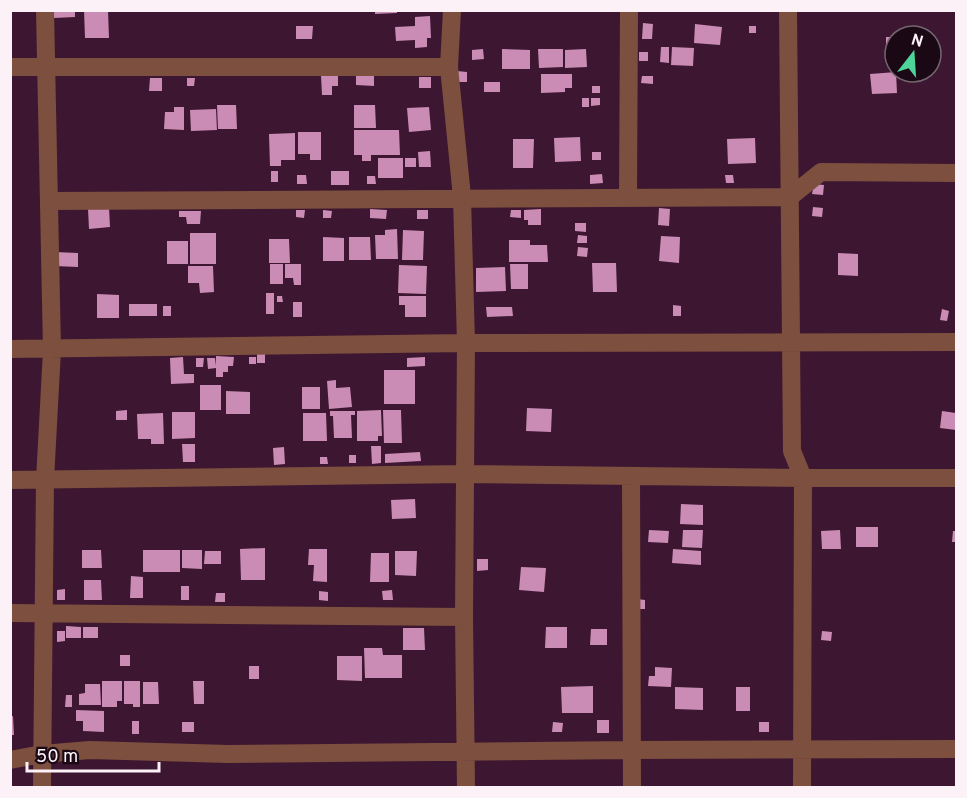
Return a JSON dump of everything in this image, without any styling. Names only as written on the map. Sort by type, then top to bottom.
[{"type":"street","points":[[42,788],[45,480],[52,350],[45,10]]},
{"type":"street","points":[[452,10],[449,67],[462,197],[466,343],[464,617],[466,788]]},
{"type":"street","points":[[628,197],[629,10]]},
{"type":"street","points":[[788,10],[792,451],[803,478],[802,788]]},
{"type":"street","points":[[10,67],[449,67]]},
{"type":"street","points":[[49,201],[790,197],[821,172],[957,173]]},
{"type":"street","points":[[10,349],[466,343],[957,342]]},
{"type":"street","points":[[10,480],[465,474],[957,478]]},
{"type":"street","points":[[631,476],[632,788]]},
{"type":"street","points":[[10,613],[464,617]]},
{"type":"street","points":[[10,760],[42,754],[90,750],[228,754],[957,749]]},
{"type":"building","points":[[54,10],[75,10],[75,17],[54,18]]},
{"type":"building","points":[[84,10],[108,10],[109,38],[85,38]]},
{"type":"building","points":[[375,10],[397,10],[397,13],[375,14]]},
{"type":"building","points":[[430,16],[431,38],[427,38],[427,47],[415,48],[415,40],[396,41],[395,27],[415,26],[415,17]]},
{"type":"building","points":[[643,23],[653,24],[652,39],[642,39]]},
{"type":"building","points":[[695,24],[722,27],[720,45],[694,43]]},
{"type":"building","points":[[296,26],[313,26],[312,39],[296,39]]},
{"type":"building","points":[[749,26],[756,26],[756,33],[749,33]]},
{"type":"building","points":[[661,47],[669,47],[669,63],[660,62]]},
{"type":"building","points":[[672,47],[694,48],[693,66],[671,65]]},
{"type":"building","points":[[483,49],[484,59],[472,60],[472,50]]},
{"type":"building","points":[[502,49],[530,50],[530,69],[502,69]]},
{"type":"building","points":[[538,49],[563,49],[563,67],[539,68]]},
{"type":"building","points":[[586,49],[587,67],[565,68],[565,50]]},
{"type":"building","points":[[639,52],[648,52],[648,61],[639,61]]},
{"type":"building","points":[[457,71],[467,72],[467,82],[457,82]]},
{"type":"building","points":[[356,73],[374,73],[374,86],[356,85]]},
{"type":"building","points":[[883,73],[883,84],[897,84],[897,93],[872,94],[870,74]]},
{"type":"building","points":[[541,74],[572,74],[572,88],[565,88],[565,92],[541,93]]},
{"type":"building","points":[[321,76],[338,76],[338,86],[332,86],[332,95],[322,95]]},
{"type":"building","points":[[642,76],[653,76],[653,84],[641,83]]},
{"type":"building","points":[[419,77],[431,77],[431,88],[419,88]]},
{"type":"building","points":[[150,78],[162,78],[162,91],[149,91]]},
{"type":"building","points":[[187,78],[195,78],[194,86],[187,86]]},
{"type":"building","points":[[484,82],[500,82],[500,92],[484,92]]},
{"type":"building","points":[[592,86],[600,86],[600,93],[592,93]]},
{"type":"building","points":[[582,98],[589,98],[589,107],[582,107]]},
{"type":"building","points":[[591,98],[600,98],[600,105],[591,106]]},
{"type":"building","points":[[217,105],[236,105],[237,129],[218,129]]},
{"type":"building","points":[[354,105],[375,105],[376,128],[354,128]]},
{"type":"building","points":[[174,107],[184,107],[184,130],[164,129],[165,112],[174,112]]},
{"type":"building","points":[[429,107],[431,130],[409,132],[407,108]]},
{"type":"building","points":[[216,109],[217,130],[191,131],[190,110]]},
{"type":"building","points":[[354,130],[399,130],[400,155],[371,155],[371,161],[362,161],[362,155],[354,155]]},
{"type":"building","points":[[298,132],[321,132],[321,160],[310,160],[310,154],[298,154]]},
{"type":"building","points":[[295,133],[295,160],[281,160],[281,166],[270,166],[269,134]]},
{"type":"building","points":[[580,137],[581,161],[555,162],[554,138]]},
{"type":"building","points":[[755,138],[756,163],[728,164],[727,139]]},
{"type":"building","points":[[513,139],[534,139],[533,168],[513,168]]},
{"type":"building","points":[[430,151],[431,167],[419,167],[418,152]]},
{"type":"building","points":[[592,152],[601,152],[601,160],[592,160]]},
{"type":"building","points":[[378,158],[403,158],[403,178],[378,178]]},
{"type":"building","points":[[405,158],[416,158],[416,167],[405,167]]},
{"type":"building","points":[[271,171],[278,171],[278,182],[271,182]]},
{"type":"building","points":[[331,171],[349,171],[349,185],[331,185]]},
{"type":"building","points":[[602,174],[603,183],[590,184],[590,175]]},
{"type":"building","points":[[297,175],[306,175],[307,184],[297,184]]},
{"type":"building","points":[[725,175],[733,175],[734,183],[726,183]]},
{"type":"building","points":[[367,176],[375,176],[376,184],[367,184]]},
{"type":"building","points":[[814,184],[824,185],[823,195],[812,194]]},
{"type":"building","points":[[109,207],[110,227],[89,229],[88,209]]},
{"type":"building","points":[[813,207],[823,208],[822,217],[812,216]]},
{"type":"building","points":[[659,208],[670,209],[669,226],[658,225]]},
{"type":"building","points":[[370,209],[387,210],[386,219],[370,218]]},
{"type":"building","points":[[541,209],[541,225],[528,225],[528,220],[524,220],[524,210]]},
{"type":"building","points":[[296,210],[305,210],[304,218],[296,217]]},
{"type":"building","points":[[323,210],[332,211],[331,218],[323,218]]},
{"type":"building","points":[[417,210],[428,210],[428,219],[417,219]]},
{"type":"building","points":[[511,210],[521,210],[521,218],[510,217]]},
{"type":"building","points":[[179,211],[201,211],[200,224],[187,224],[186,217],[179,217]]},
{"type":"building","points":[[575,223],[586,223],[586,232],[575,231]]},
{"type":"building","points":[[397,229],[398,259],[376,259],[375,235],[385,235],[385,230]]},
{"type":"building","points":[[403,230],[424,231],[423,260],[402,260]]},
{"type":"building","points":[[190,233],[216,233],[216,264],[190,264]]},
{"type":"building","points":[[578,235],[587,236],[587,243],[577,243]]},
{"type":"building","points":[[661,236],[680,237],[679,263],[659,261]]},
{"type":"building","points":[[323,237],[344,238],[344,261],[323,261]]},
{"type":"building","points":[[349,237],[370,237],[371,260],[349,260]]},
{"type":"building","points":[[269,239],[289,239],[290,263],[269,263]]},
{"type":"building","points":[[509,240],[530,240],[530,245],[547,245],[548,262],[509,262]]},
{"type":"building","points":[[167,241],[188,241],[188,264],[167,264]]},
{"type":"building","points":[[578,247],[588,248],[587,257],[577,256]]},
{"type":"building","points":[[55,252],[78,253],[78,267],[55,266]]},
{"type":"building","points":[[838,253],[858,254],[858,276],[838,275]]},
{"type":"building","points":[[592,263],[616,263],[617,292],[593,292]]},
{"type":"building","points":[[270,264],[283,264],[283,284],[270,284]]},
{"type":"building","points":[[285,264],[301,264],[301,285],[294,285],[293,278],[285,278]]},
{"type":"building","points":[[510,264],[528,264],[528,289],[511,289]]},
{"type":"building","points":[[399,265],[427,266],[426,294],[398,293]]},
{"type":"building","points":[[188,266],[213,266],[214,292],[200,293],[199,283],[188,283]]},
{"type":"building","points":[[505,267],[506,291],[476,292],[476,268]]},
{"type":"building","points":[[266,293],[274,293],[274,314],[266,314]]},
{"type":"building","points":[[97,294],[119,295],[119,318],[97,318]]},
{"type":"building","points":[[277,296],[282,296],[283,302],[277,302]]},
{"type":"building","points":[[399,296],[426,296],[426,317],[405,317],[405,305],[399,305]]},
{"type":"building","points":[[293,302],[302,302],[302,317],[293,317]]},
{"type":"building","points":[[129,304],[157,304],[157,316],[129,316]]},
{"type":"building","points":[[673,305],[681,306],[681,316],[673,316]]},
{"type":"building","points":[[163,306],[171,306],[171,316],[163,316]]},
{"type":"building","points":[[486,307],[512,307],[513,316],[487,317]]},
{"type":"building","points":[[942,309],[949,311],[947,321],[940,320]]},
{"type":"building","points":[[257,352],[265,352],[265,363],[257,363]]},
{"type":"building","points":[[216,356],[234,357],[233,366],[228,366],[228,372],[223,372],[223,377],[216,377],[216,368],[208,369],[207,358],[215,358],[216,366]]},
{"type":"building","points":[[183,357],[184,374],[194,374],[194,383],[171,384],[170,358]]},
{"type":"building","points":[[249,357],[256,357],[256,364],[249,364]]},
{"type":"building","points":[[425,357],[425,366],[407,367],[407,358]]},
{"type":"building","points":[[196,358],[204,358],[203,367],[196,367]]},
{"type":"building","points":[[384,370],[415,370],[415,404],[384,404]]},
{"type":"building","points":[[336,380],[336,388],[350,387],[352,407],[329,409],[327,381]]},
{"type":"building","points":[[200,385],[221,385],[221,410],[200,410]]},
{"type":"building","points":[[302,387],[320,387],[320,409],[302,409]]},
{"type":"building","points":[[226,391],[250,392],[250,414],[226,414]]},
{"type":"building","points":[[527,408],[552,409],[551,432],[526,431]]},
{"type":"building","points":[[127,410],[127,420],[116,420],[116,411]]},
{"type":"building","points":[[381,410],[382,436],[378,436],[378,441],[357,441],[357,411]]},
{"type":"building","points":[[383,410],[401,410],[402,443],[384,443]]},
{"type":"building","points":[[330,411],[355,411],[355,415],[351,415],[352,438],[334,438],[333,416],[330,416]]},
{"type":"building","points":[[942,411],[956,413],[956,430],[940,428]]},
{"type":"building","points":[[172,412],[195,412],[195,438],[172,439]]},
{"type":"building","points":[[163,413],[164,444],[151,444],[151,439],[138,439],[137,414]]},
{"type":"building","points":[[303,413],[326,413],[327,441],[303,441]]},
{"type":"building","points":[[182,444],[195,444],[195,462],[183,462]]},
{"type":"building","points":[[371,446],[381,446],[381,463],[372,464]]},
{"type":"building","points":[[284,447],[285,464],[274,465],[273,448]]},
{"type":"building","points":[[420,452],[421,461],[385,463],[385,454]]},
{"type":"building","points":[[349,455],[356,455],[356,463],[349,463]]},
{"type":"building","points":[[320,457],[327,457],[328,464],[320,464]]},
{"type":"building","points":[[415,499],[416,518],[392,519],[391,500]]},
{"type":"building","points":[[681,504],[703,505],[703,525],[680,524]]},
{"type":"building","points":[[856,527],[878,527],[878,547],[856,547]]},
{"type":"building","points":[[649,530],[669,531],[668,543],[648,542]]},
{"type":"building","points":[[683,530],[703,530],[702,548],[682,547]]},
{"type":"building","points":[[840,530],[841,549],[822,549],[821,531]]},
{"type":"building","points":[[953,531],[956,531],[956,542],[952,542]]},
{"type":"building","points":[[265,548],[265,580],[241,580],[240,549]]},
{"type":"building","points":[[309,549],[327,549],[327,582],[313,581],[314,565],[308,565]]},
{"type":"building","points":[[673,549],[701,551],[701,565],[672,563]]},
{"type":"building","points":[[82,550],[101,550],[102,568],[82,568]]},
{"type":"building","points":[[143,550],[180,550],[180,572],[143,572]]},
{"type":"building","points":[[182,550],[202,550],[202,569],[182,568]]},
{"type":"building","points":[[205,551],[221,551],[221,564],[204,564]]},
{"type":"building","points":[[395,551],[417,551],[416,576],[395,575]]},
{"type":"building","points":[[371,553],[389,553],[389,582],[370,582]]},
{"type":"building","points":[[477,559],[488,559],[488,570],[477,571]]},
{"type":"building","points":[[521,567],[546,568],[544,592],[519,590]]},
{"type":"building","points":[[131,576],[143,577],[143,598],[130,598]]},
{"type":"building","points":[[84,580],[101,580],[102,600],[84,600]]},
{"type":"building","points":[[181,586],[189,586],[189,600],[181,600]]},
{"type":"building","points":[[65,589],[65,600],[57,600],[57,590]]},
{"type":"building","points":[[392,590],[393,600],[383,600],[382,591]]},
{"type":"building","points":[[319,591],[328,592],[328,601],[319,600]]},
{"type":"building","points":[[216,593],[225,593],[225,602],[215,602]]},
{"type":"building","points":[[637,599],[645,600],[645,609],[636,609]]},
{"type":"building","points":[[66,626],[81,627],[81,638],[66,638]]},
{"type":"building","points":[[83,627],[98,627],[98,638],[83,638]]},
{"type":"building","points":[[546,627],[567,627],[567,648],[545,648]]},
{"type":"building","points":[[403,628],[424,628],[425,650],[403,650]]},
{"type":"building","points":[[591,629],[607,629],[607,645],[590,645]]},
{"type":"building","points":[[57,631],[65,631],[65,641],[57,642]]},
{"type":"building","points":[[822,631],[832,632],[831,641],[821,640]]},
{"type":"building","points":[[364,648],[382,648],[383,655],[402,655],[402,678],[365,678]]},
{"type":"building","points":[[120,655],[130,655],[130,666],[120,666]]},
{"type":"building","points":[[337,656],[362,656],[362,681],[337,680]]},
{"type":"building","points":[[249,666],[259,666],[259,679],[249,679]]},
{"type":"building","points":[[655,667],[672,668],[671,687],[648,686],[649,676],[655,676]]},
{"type":"building","points":[[102,681],[122,681],[122,701],[117,701],[117,707],[102,707]]},
{"type":"building","points":[[124,681],[140,681],[140,707],[124,704]]},
{"type":"building","points":[[193,681],[204,681],[204,704],[194,704]]},
{"type":"building","points":[[143,682],[158,682],[159,704],[143,704]]},
{"type":"building","points":[[85,684],[100,684],[101,705],[79,705],[79,694],[85,693]]},
{"type":"building","points":[[593,686],[593,713],[562,713],[561,687]]},
{"type":"building","points":[[675,687],[703,688],[703,710],[675,709]]},
{"type":"building","points":[[736,687],[750,687],[750,711],[736,711]]},
{"type":"building","points":[[66,695],[72,695],[72,707],[65,707]]},
{"type":"building","points":[[76,710],[104,711],[104,732],[83,731],[83,721],[76,721]]},
{"type":"building","points":[[13,716],[14,735],[10,735],[10,717]]},
{"type":"building","points":[[597,720],[609,720],[609,733],[597,733]]},
{"type":"building","points":[[132,721],[139,721],[139,734],[132,734]]},
{"type":"building","points":[[182,722],[194,722],[194,732],[182,732]]},
{"type":"building","points":[[553,722],[563,723],[562,732],[552,732]]},
{"type":"building","points":[[759,722],[769,722],[769,732],[759,732]]}]
